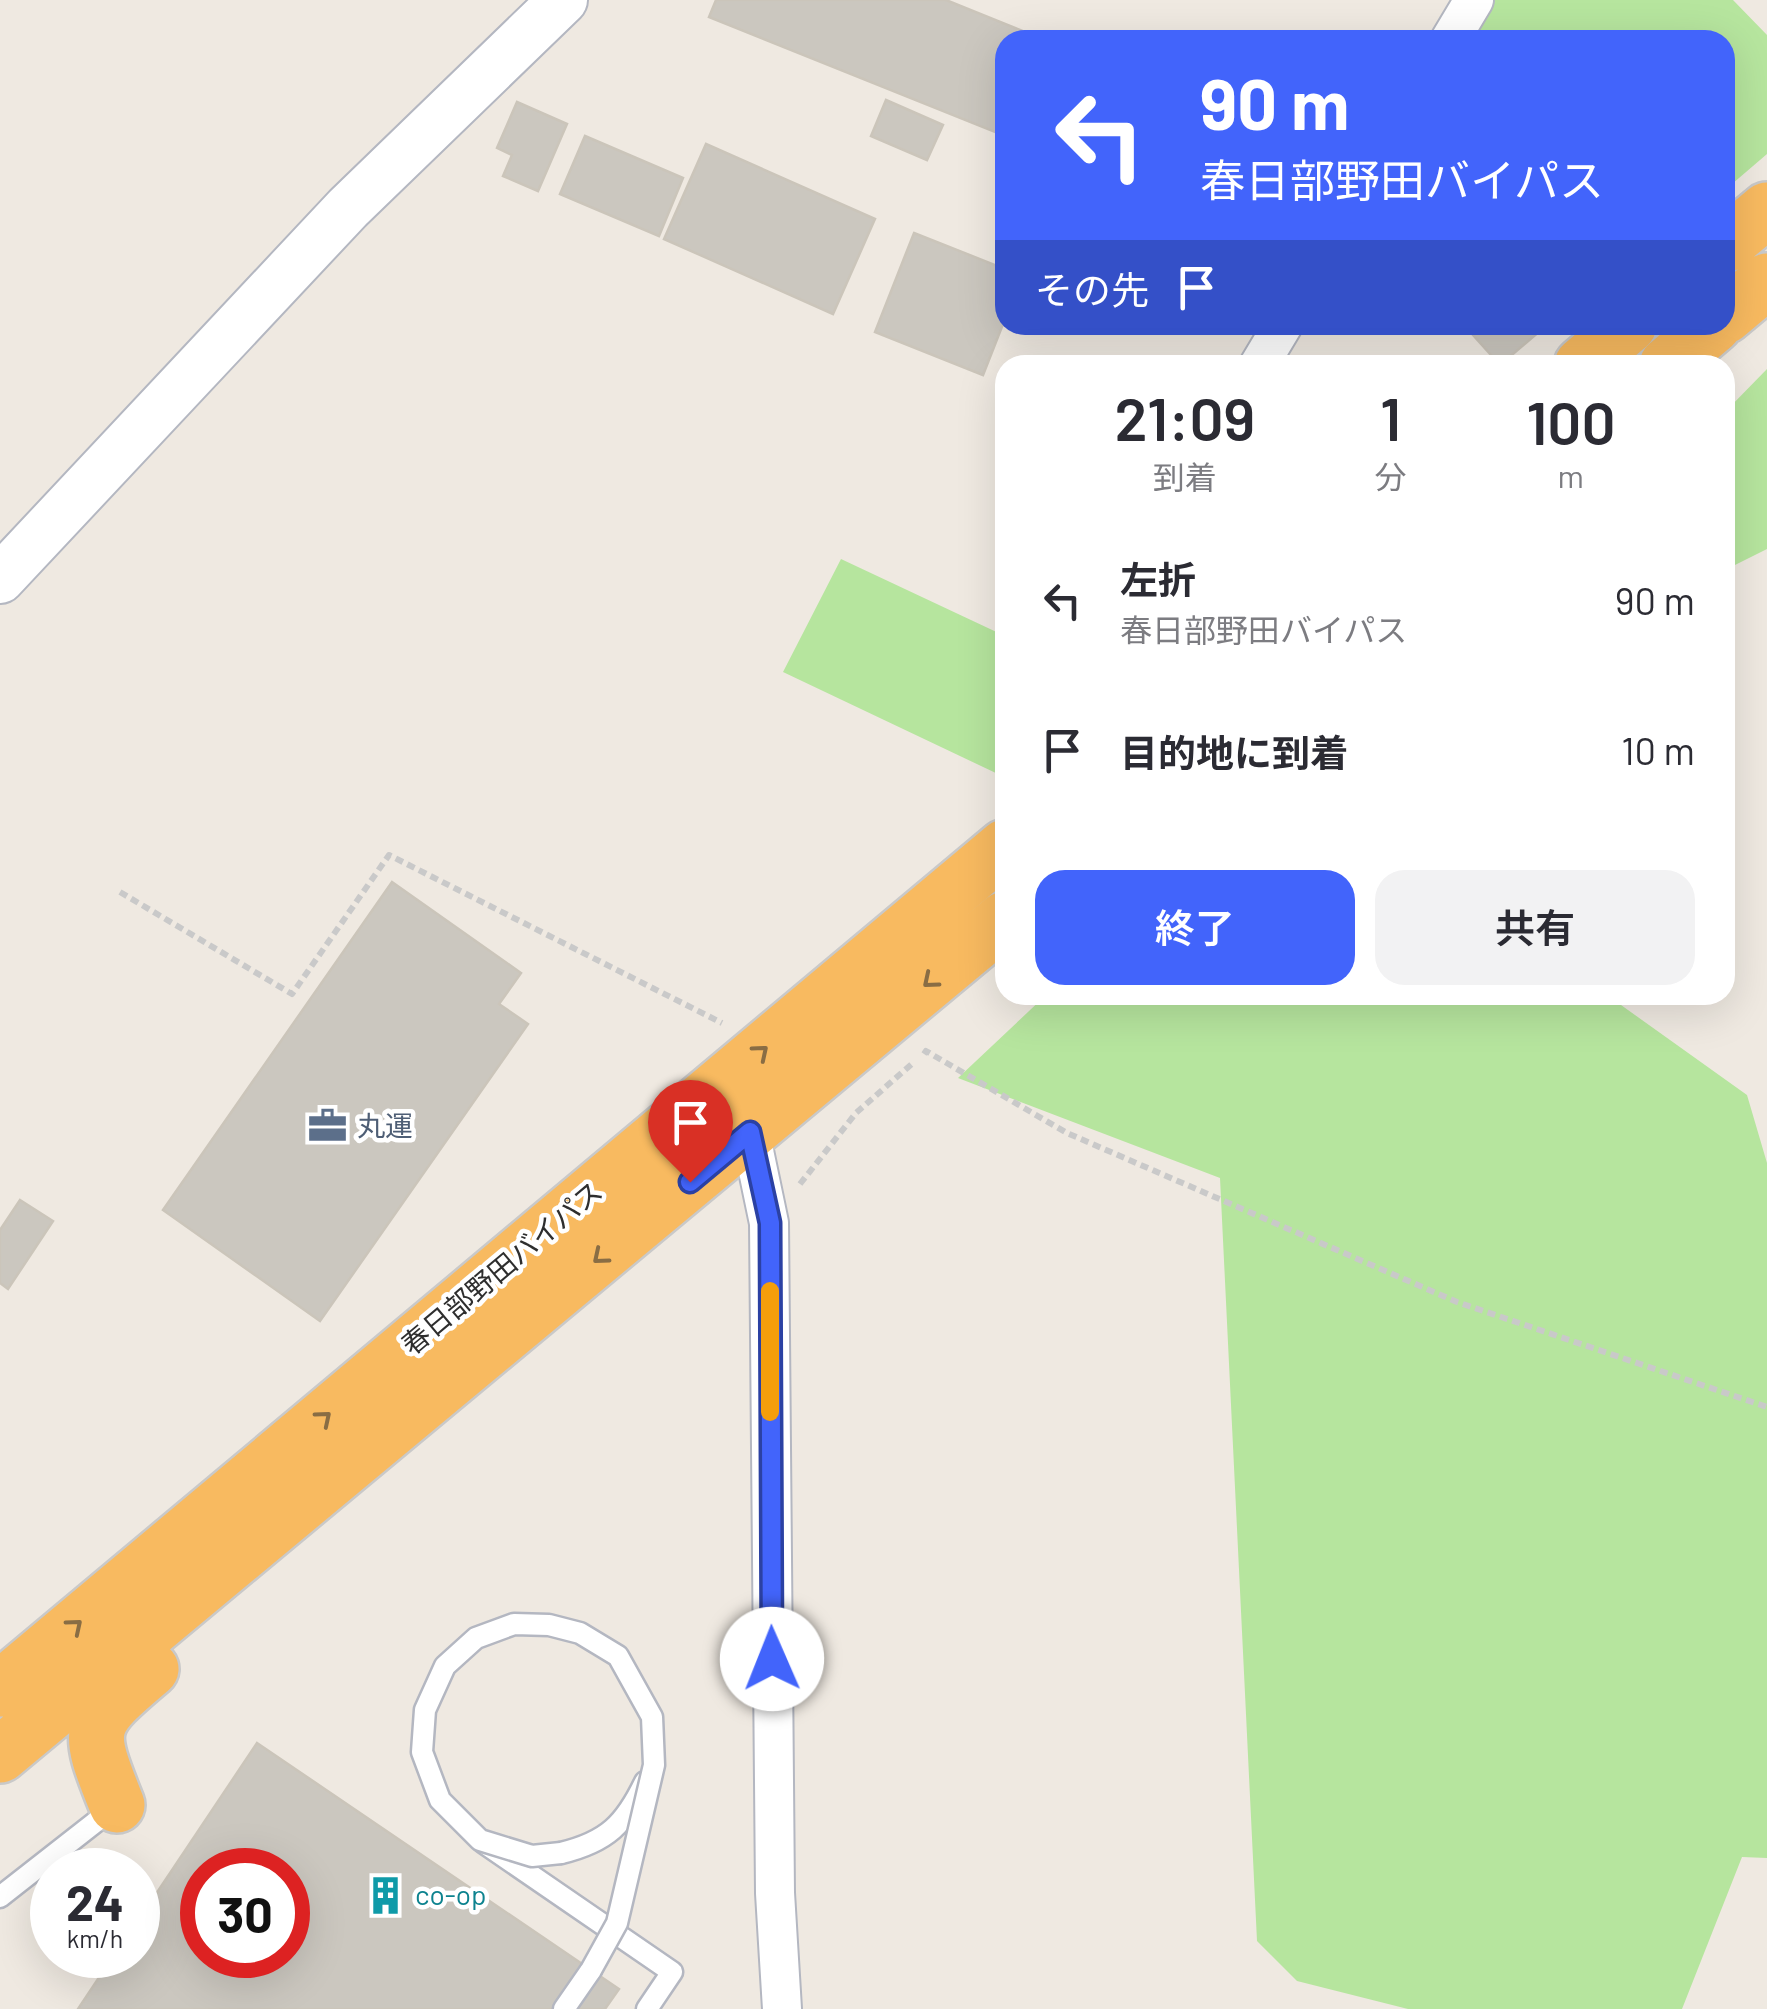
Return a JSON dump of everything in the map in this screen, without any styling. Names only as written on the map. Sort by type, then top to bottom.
[{"type":"highway","points":[[1735,237],[1767,210]]},
{"type":"highway","points":[[1735,308],[1767,281]]},
{"type":"highway","points":[[1594,355],[1618,335]]},
{"type":"highway","points":[[1679,355],[1702,335]]},
{"type":"highway","name":"春日部野田バイパス","points":[[0,1689],[995,855]]},
{"type":"highway","name":"春日部野田バイパス","points":[[0,1754],[995,927]]},
{"type":"highway","points":[[118,1805],[94,1749],[96,1728],[108,1705],[199,1630],[305,1502]]},
{"type":"street","points":[[0,579],[348,208],[564,0]]},
{"type":"street","points":[[1456,30],[1474,0]]},
{"type":"street","points":[[750,1132],[770,1223],[776,1894],[782,2009]]},
{"type":"lane","points":[[564,2009],[591,1970],[616,1923],[654,1766],[652,1717],[618,1656],[580,1633],[549,1625],[514,1624],[476,1638],[446,1666],[425,1710],[422,1752],[440,1800],[480,1840],[586,1913],[672,1972],[647,2009]]},
{"type":"lane","points":[[480,1840],[532,1856],[590,1844],[628,1817],[654,1766]]},
{"type":"lane","points":[[0,1898],[118,1805]]},
{"type":"path","points":[[120,892],[292,994],[389,855],[767,1046]]},
{"type":"path","points":[[770,1223],[856,1113],[926,1051],[1067,1134],[1440,1294],[1767,1407]]},
{"type":"green space","points":[[1491,0],[1733,0],[1767,35],[1767,154],[1735,181],[1735,30],[1472,30]]},
{"type":"green space","points":[[1767,369],[1767,549],[1735,565],[1735,402]]},
{"type":"green space","points":[[841,559],[995,631],[995,773],[783,672]]},
{"type":"green space","points":[[1035,1005],[1621,1005],[1747,1095],[1767,1163],[1767,1858],[1742,1857],[1682,2009],[1408,2009],[1297,1981],[1257,1941],[1220,1178],[958,1078]]},
{"type":"building","points":[[716,0],[946,0],[1020,30],[995,30],[995,132],[709,17]]},
{"type":"building","points":[[886,100],[943,125],[927,160],[871,136]]},
{"type":"building","points":[[517,102],[567,124],[538,191],[503,176],[512,155],[497,148]]},
{"type":"building","points":[[585,136],[683,178],[659,236],[560,194]]},
{"type":"building","points":[[706,144],[875,219],[833,314],[664,239]]},
{"type":"building","points":[[914,233],[995,265],[995,335],[999,335],[983,375],[875,332]]},
{"type":"building","points":[[1473,335],[1535,335],[1512,355],[1491,355]]},
{"type":"building","points":[[392,882],[521,973],[499,1004],[528,1024],[320,1321],[163,1210]]},
{"type":"building","points":[[20,1200],[53,1221],[8,1289],[0,1283],[0,1230]]},
{"type":"building","name":"co-op","points":[[257,1743],[619,1989],[605,2009],[78,2009],[99,1978],[160,1978],[160,1888],[180,1858],[180,1978],[310,1978],[310,1848],[187,1848]]},
{"type":"slow traffic","points":[[770,1291],[770,1412]]},
{"type":"place","name":"丸運","points":[[327,1126]]},
{"type":"place","name":"co-op","points":[[385,1895]]},
{"type":"route","points":[[690,1182],[750,1132],[770,1223],[772,1659]]}]
